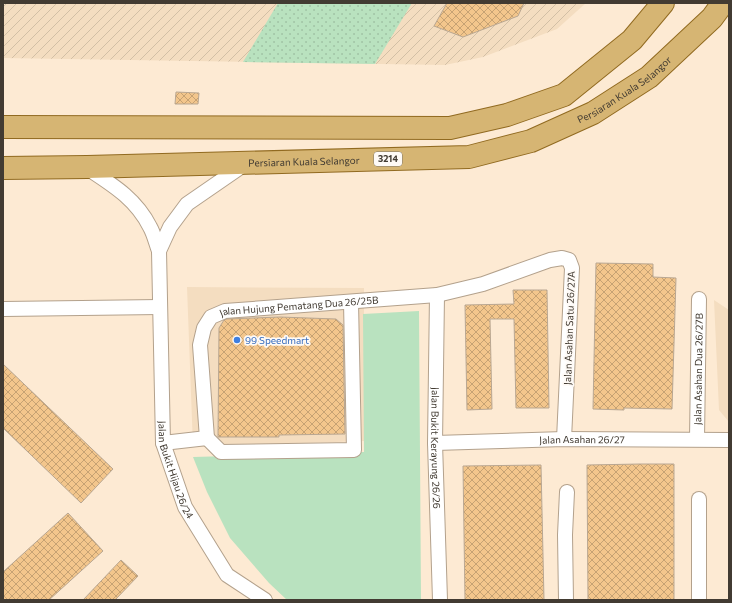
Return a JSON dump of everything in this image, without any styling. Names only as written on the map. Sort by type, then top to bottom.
[{"type":"main road","points":[[3,127],[450,128],[507,115],[564,95],[632,40],[663,3]]},
{"type":"main road","name":"Persiaran Kuala Selangor","points":[[3,168],[469,157],[531,141],[593,113],[649,77],[712,18],[724,3]]},
{"type":"street","points":[[159,251],[170,227],[187,204],[247,163]]},
{"type":"street","points":[[87,167],[122,191],[140,210],[150,228],[159,251]]},
{"type":"street","name":"Jalan Bukit Hijau 26/24","points":[[159,251],[162,443],[185,508],[227,575],[264,600]]},
{"type":"street","name":"Jalan Asahan Satu 26/27A","points":[[437,295],[483,284],[550,260],[562,258],[569,260],[572,268],[564,439]]},
{"type":"street","name":"Jalan Hujung Pematang Dua 26/25B","points":[[207,438],[200,345],[204,328],[211,317],[225,311],[437,295]]},
{"type":"street","name":"Jalan Bukit Kerayung 26/26","points":[[437,295],[435,443],[440,600]]},
{"type":"street","name":"Jalan Asahan Dua 26/27B","points":[[697,439],[699,299]]},
{"type":"street","points":[[162,443],[207,438],[220,452],[354,450],[351,302]]},
{"type":"street","points":[[3,309],[160,307]]},
{"type":"street","name":"Jalan Asahan 26/27","points":[[435,443],[564,439],[729,440]]},
{"type":"street","points":[[566,600],[567,492]]},
{"type":"street","points":[[698,600],[699,499]]},
{"type":"shaded area","points":[[3,3],[586,3],[557,29],[483,57],[445,65],[3,58]]},
{"type":"shaded area","points":[[187,287],[364,288],[364,441],[193,447]]},
{"type":"shaded area","points":[[714,300],[729,310],[729,422],[719,410]]},
{"type":"green space","points":[[278,3],[412,3],[375,64],[243,62]]},
{"type":"green space","points":[[419,311],[421,600],[287,600],[269,583],[230,538],[207,492],[193,457],[364,452],[363,314]]},
{"type":"building","points":[[447,3],[524,3],[518,16],[463,37],[434,26]]},
{"type":"building","points":[[176,92],[199,93],[198,104],[175,104]]},
{"type":"building","points":[[596,263],[653,264],[653,277],[676,278],[672,409],[593,409]]},
{"type":"building","points":[[513,290],[547,290],[549,408],[516,408],[514,319],[490,319],[492,409],[467,410],[465,305],[514,304]]},
{"type":"building","points":[[280,317],[336,319],[343,325],[345,434],[279,435],[279,437],[218,437],[219,328],[224,320],[227,319]]},
{"type":"building","points":[[3,364],[113,469],[81,503],[3,428]]},
{"type":"building","points":[[674,464],[674,600],[588,600],[587,465]]},
{"type":"building","points":[[541,465],[544,600],[465,600],[463,466]]},
{"type":"building","points":[[68,513],[103,551],[49,600],[3,600],[3,572]]},
{"type":"building","points":[[121,560],[138,576],[115,600],[83,600]]},
{"type":"place","name":"99 Speedmart","points":[[237,340]]}]
